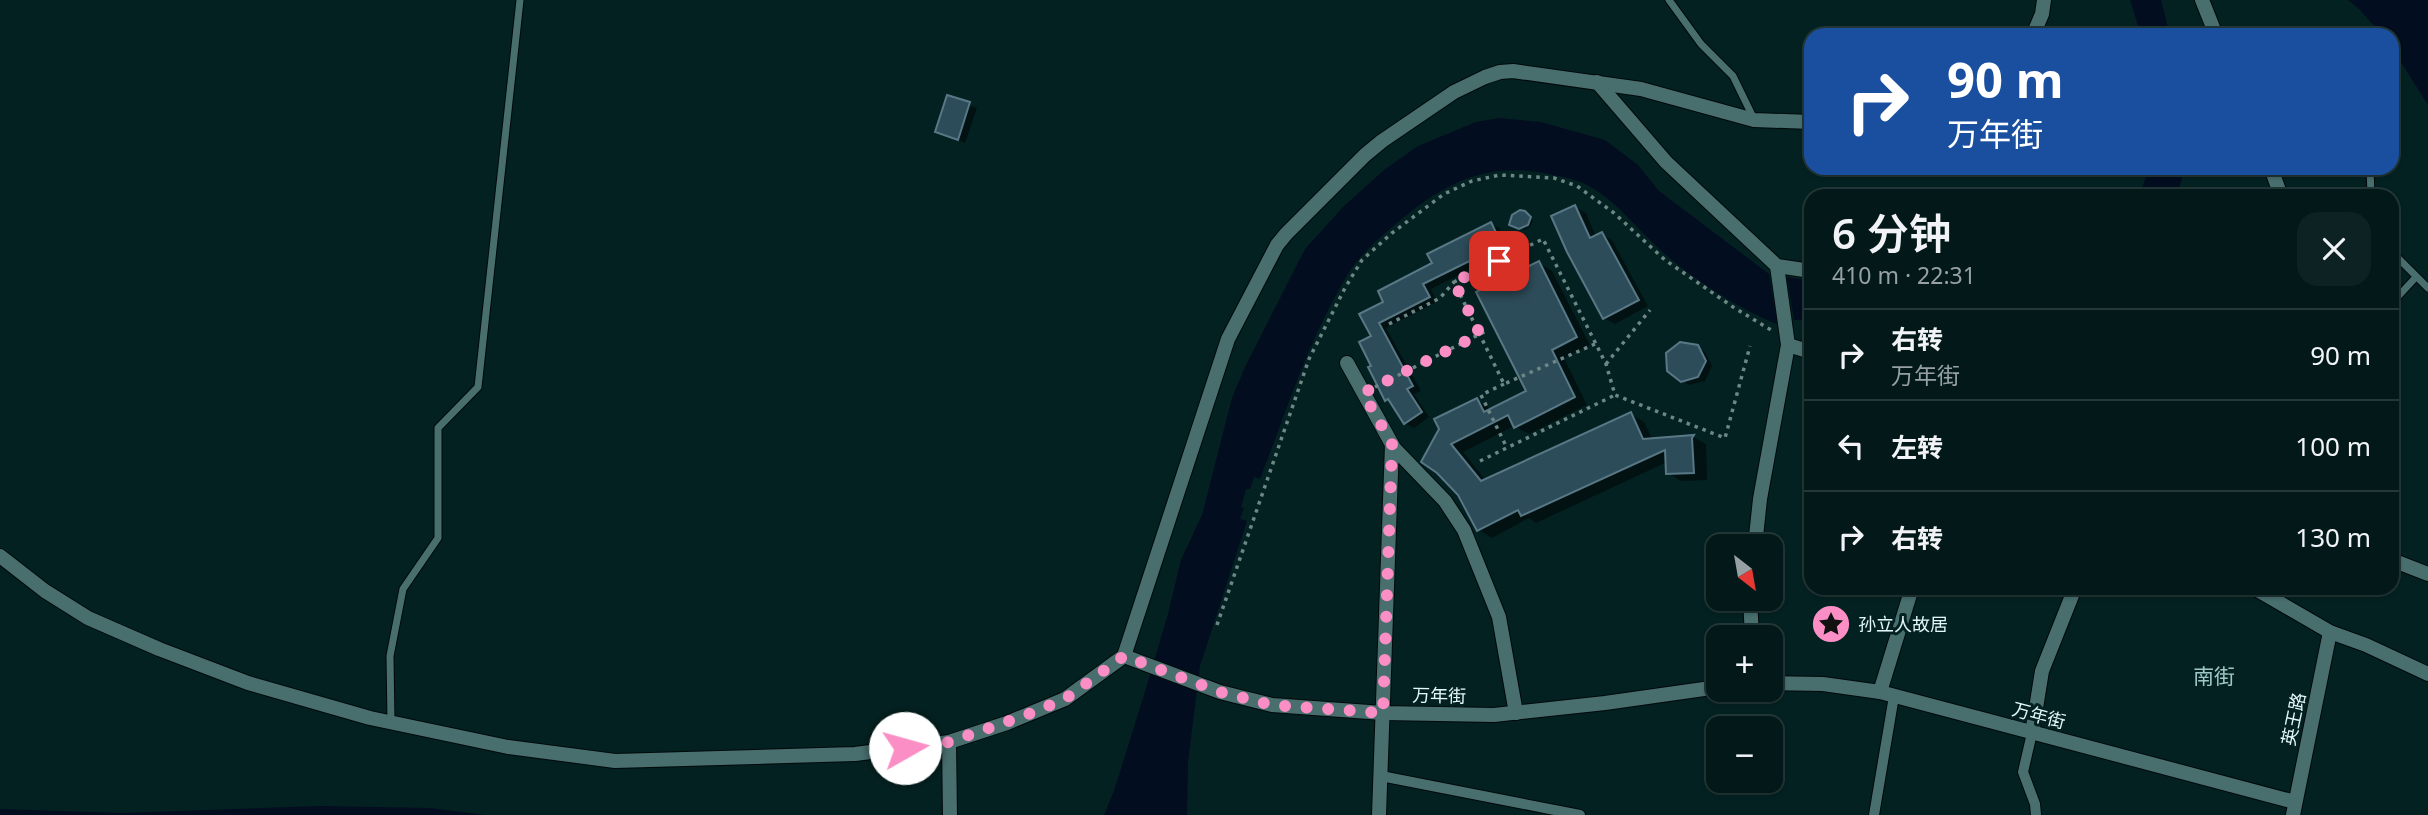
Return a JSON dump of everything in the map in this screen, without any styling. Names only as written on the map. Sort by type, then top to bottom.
[{"type":"street","points":[[2036,28],[2044,0]]},
{"type":"street","points":[[2202,0],[2213,28]]},
{"type":"street","points":[[0,556],[45,591],[88,618],[248,683],[391,723],[508,747],[615,761],[855,754],[949,742],[1007,723],[1065,699],[1124,656],[1228,339],[1268,260],[1286,234],[1365,155],[1454,92],[1485,77],[1513,71],[1641,89],[1754,120],[1804,122]]},
{"type":"street","points":[[1597,82],[1666,162],[1777,265],[1804,270]]},
{"type":"street","points":[[1756,534],[1784,337],[1777,265]]},
{"type":"street","points":[[1784,337],[1804,348]]},
{"type":"street","points":[[1347,363],[1392,444],[1445,501],[1464,530],[1499,617],[1516,713]]},
{"type":"street","points":[[1379,815],[1392,444]]},
{"type":"street","points":[[2399,563],[2428,574]]},
{"type":"street","points":[[1874,815],[1887,694],[1910,595]]},
{"type":"street","points":[[2036,815],[2035,804],[2023,772],[2042,671],[2072,595]]},
{"type":"street","points":[[2266,595],[2330,632],[2366,645],[2428,674]]},
{"type":"street","name":"英王路","points":[[2294,809],[2330,632]]},
{"type":"street","name":"万年街","points":[[1124,656],[1220,692],[1272,705],[1383,713],[1494,715],[1706,689]]},
{"type":"street","name":"万年街","points":[[1783,683],[1823,684],[1887,694],[2294,809]]},
{"type":"street","points":[[949,742],[950,815]]},
{"type":"street","points":[[1381,776],[1580,815]]},
{"type":"lane","points":[[391,723],[390,656],[403,589],[438,538],[438,428],[478,387],[520,0]]},
{"type":"lane","points":[[1669,0],[1701,44],[1733,76],[1754,120]]},
{"type":"lane","points":[[2399,259],[2428,288]]},
{"type":"lane","points":[[2399,295],[2416,277]]},
{"type":"path","points":[[1217,625],[1309,359],[1345,288],[1362,260],[1428,204],[1451,190],[1472,181],[1511,174],[1554,178],[1577,186],[1614,213],[1665,260],[1733,307],[1784,337]]},
{"type":"path","points":[[1389,324],[1440,298],[1454,282],[1544,239],[1605,364],[1615,395]]},
{"type":"path","points":[[1454,282],[1504,384]]},
{"type":"path","points":[[1605,364],[1650,310]]},
{"type":"path","points":[[1363,393],[1488,330]]},
{"type":"path","points":[[1507,448],[1481,396],[1595,344]]},
{"type":"path","points":[[1480,461],[1615,395],[1725,438],[1751,346]]},
{"type":"water","points":[[2130,0],[2161,0],[2168,28],[2139,28]]},
{"type":"water","points":[[2348,0],[2428,0],[2428,105],[2399,59],[2399,28],[2376,28]]},
{"type":"water","points":[[1499,118],[1541,122],[1605,140],[1638,165],[1659,191],[1769,274],[1777,324],[1748,311],[1704,284],[1665,254],[1606,197],[1575,180],[1521,170],[1500,171],[1461,181],[1425,201],[1373,244],[1348,274],[1310,349],[1260,479],[1254,477],[1250,489],[1246,489],[1240,519],[1247,521],[1200,666],[1188,762],[1187,815],[1104,815],[1144,695],[1181,560],[1202,515],[1232,398],[1305,249],[1343,207],[1384,170],[1418,146],[1476,122]]},
{"type":"water","points":[[2146,175],[2183,175],[2179,189],[2142,189]]},
{"type":"water","points":[[1787,277],[1804,280],[1804,320],[1794,320]]},
{"type":"water","points":[[321,806],[431,808],[485,815],[0,815],[0,809],[122,813]]},
{"type":"building","points":[[947,95],[970,102],[958,140],[935,132]]},
{"type":"building","points":[[1575,205],[1590,238],[1602,232],[1639,300],[1603,319],[1551,216]]},
{"type":"building","points":[[1520,210],[1531,217],[1528,225],[1519,229],[1509,225],[1512,215]]},
{"type":"building","points":[[1491,222],[1502,245],[1423,284],[1430,297],[1379,323],[1413,386],[1407,389],[1422,412],[1404,424],[1388,399],[1385,401],[1368,367],[1371,366],[1359,342],[1371,336],[1359,314],[1383,302],[1378,291],[1432,263],[1427,254]]},
{"type":"building","points":[[1539,261],[1577,337],[1552,350],[1575,397],[1514,428],[1508,415],[1451,444],[1481,481],[1631,412],[1643,439],[1694,435],[1694,473],[1666,474],[1665,450],[1521,516],[1518,510],[1477,531],[1458,495],[1437,473],[1421,462],[1439,429],[1434,419],[1477,398],[1484,412],[1526,391],[1476,292]]},
{"type":"building","points":[[1680,342],[1698,345],[1706,361],[1698,377],[1681,382],[1667,371],[1666,353]]},
{"type":"place","name":"孙立人故居","points":[[1831,624]]},
{"type":"district","name":"南街","points":[[2214,676]]},
{"type":"route","points":[[905,748],[949,742],[1007,723],[1065,699],[1124,656],[1220,692],[1272,705],[1383,713],[1392,444],[1363,393],[1480,334],[1454,282],[1499,261]]}]
